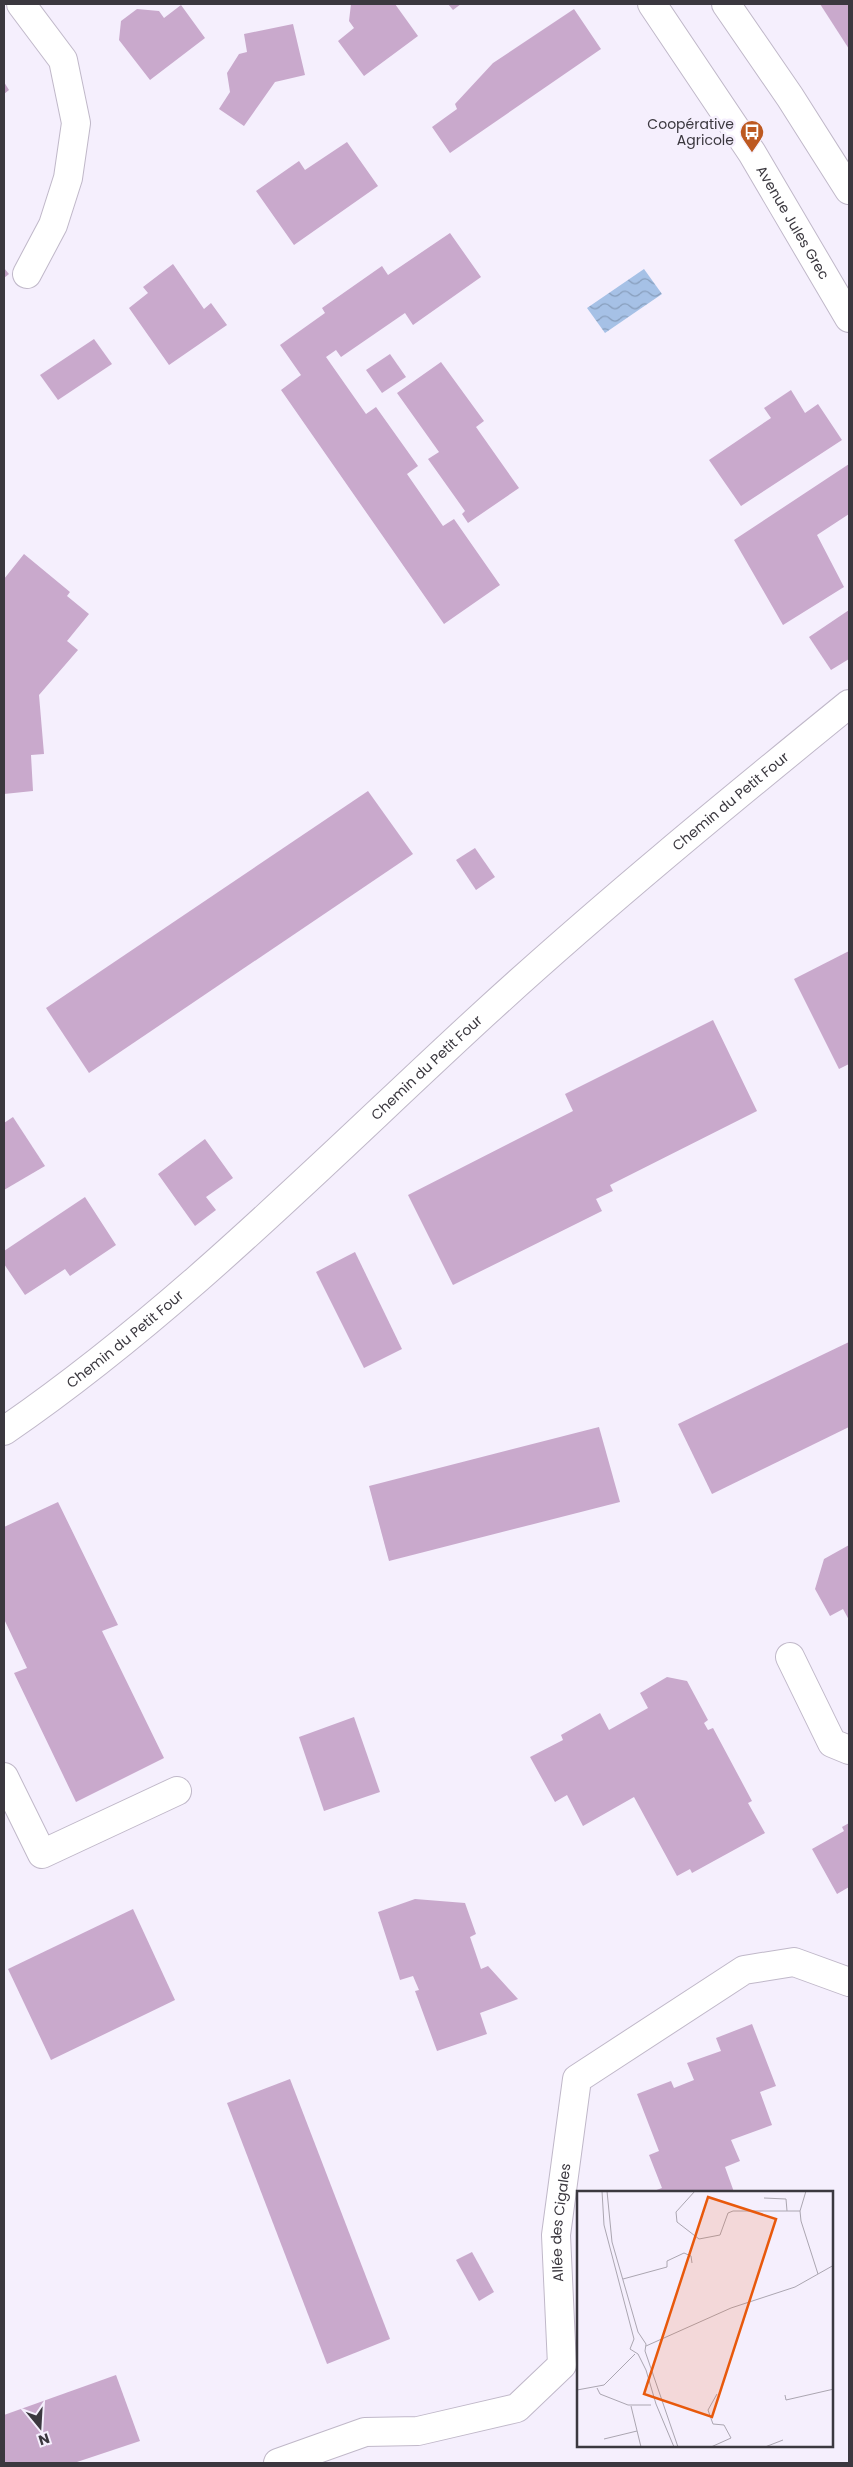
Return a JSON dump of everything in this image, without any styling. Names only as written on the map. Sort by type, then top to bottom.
[{"type":"street","points":[[21,4],[63,60],[76,123],[68,178],[52,224],[26,274]]},
{"type":"street","name":"Avenue Jules Grec","points":[[652,4],[752,153],[849,318]]},
{"type":"street","points":[[726,4],[790,97],[849,190]]},
{"type":"street","name":"Chemin du Petit Four","points":[[4,1431],[38,1408],[184,1294],[488,1010],[674,846],[849,704]]},
{"type":"street","points":[[790,1657],[832,1743],[849,1750]]},
{"type":"street","points":[[4,1777],[42,1854],[177,1791]]},
{"type":"street","name":"Allée des Cigales","points":[[278,2463],[365,2432],[418,2431],[517,2408],[562,2365],[556,2235],[576,2079],[744,1970],[794,1962],[849,1982]]},
{"type":"water","points":[[644,269],[662,294],[605,333],[587,308]]},
{"type":"building","points":[[351,4],[395,4],[418,36],[364,76],[338,41],[354,28],[349,21]]},
{"type":"building","points":[[448,4],[461,4],[453,10]]},
{"type":"building","points":[[820,4],[849,4],[849,49]]},
{"type":"building","points":[[181,5],[205,38],[150,80],[119,40],[121,21],[137,9],[159,11],[164,18]]},
{"type":"building","points":[[574,9],[601,49],[450,153],[432,127],[457,109],[455,104],[493,63]]},
{"type":"building","points":[[293,24],[305,75],[275,82],[244,126],[219,109],[230,92],[227,73],[239,54],[247,52],[244,34]]},
{"type":"building","points":[[4,82],[9,90],[4,94]]},
{"type":"building","points":[[347,142],[378,186],[294,245],[256,191],[299,161],[305,170]]},
{"type":"building","points":[[450,233],[481,277],[413,325],[405,313],[341,357],[336,350],[326,357],[366,414],[376,407],[418,466],[407,474],[443,526],[454,519],[500,585],[444,624],[281,390],[301,375],[280,345],[325,313],[322,308],[382,266],[388,275]]},
{"type":"building","points":[[173,264],[204,309],[211,303],[227,325],[169,365],[129,308],[148,293],[143,287]]},
{"type":"building","points":[[4,268],[9,274],[4,278]]},
{"type":"building","points":[[94,339],[112,364],[58,400],[40,375]]},
{"type":"building","points":[[390,354],[406,377],[382,393],[366,370]]},
{"type":"building","points":[[441,362],[484,421],[476,427],[519,488],[468,523],[462,514],[465,511],[428,459],[439,452],[397,393]]},
{"type":"building","points":[[791,390],[805,413],[818,404],[842,440],[741,506],[709,460],[771,418],[764,408]]},
{"type":"building","points":[[849,464],[849,514],[817,535],[844,587],[783,625],[734,540]]},
{"type":"building","points":[[24,554],[70,592],[67,596],[89,614],[67,641],[78,650],[39,695],[44,754],[31,755],[33,791],[4,794],[4,579]]},
{"type":"building","points":[[849,610],[849,659],[831,670],[809,637]]},
{"type":"building","points":[[368,791],[413,854],[89,1073],[46,1008]]},
{"type":"building","points":[[475,848],[495,877],[476,890],[456,860]]},
{"type":"building","points":[[849,951],[849,1064],[839,1069],[794,979]]},
{"type":"building","points":[[713,1020],[757,1111],[610,1185],[613,1191],[596,1199],[602,1211],[453,1285],[408,1195],[573,1111],[565,1094]]},
{"type":"building","points":[[13,1117],[45,1166],[4,1190],[4,1123]]},
{"type":"building","points":[[205,1139],[233,1178],[206,1197],[216,1210],[195,1226],[158,1174]]},
{"type":"building","points":[[85,1197],[116,1245],[70,1276],[65,1269],[25,1295],[4,1264],[4,1251]]},
{"type":"building","points":[[355,1252],[402,1349],[364,1368],[316,1272]]},
{"type":"building","points":[[849,1342],[849,1427],[712,1494],[678,1424]]},
{"type":"building","points":[[599,1427],[620,1502],[389,1561],[369,1486]]},
{"type":"building","points":[[58,1502],[118,1625],[102,1631],[164,1758],[76,1802],[14,1673],[27,1668],[4,1619],[4,1527]]},
{"type":"building","points":[[849,1545],[849,1620],[843,1609],[830,1616],[815,1589],[824,1559]]},
{"type":"building","points":[[667,1677],[687,1681],[708,1720],[704,1723],[708,1730],[713,1728],[752,1801],[748,1803],[765,1833],[692,1873],[690,1869],[677,1876],[634,1797],[583,1826],[567,1795],[555,1802],[530,1757],[563,1740],[561,1735],[600,1713],[609,1730],[648,1708],[640,1693]]},
{"type":"building","points":[[354,1717],[380,1792],[324,1811],[299,1737]]},
{"type":"building","points":[[849,1823],[849,1887],[837,1894],[812,1849],[844,1831],[842,1827]]},
{"type":"building","points":[[415,1899],[465,1903],[476,1934],[470,1937],[481,1969],[488,1966],[518,1999],[480,2013],[487,2034],[437,2051],[415,1991],[419,1990],[413,1976],[400,1980],[378,1912]]},
{"type":"building","points":[[133,1909],[175,2000],[51,2060],[8,1969]]},
{"type":"building","points":[[752,2024],[776,2086],[760,2092],[772,2125],[731,2140],[740,2161],[725,2167],[734,2191],[654,2191],[662,2188],[649,2155],[659,2151],[637,2094],[671,2081],[674,2088],[694,2080],[687,2063],[721,2051],[716,2038]]},
{"type":"building","points":[[290,2079],[390,2339],[327,2364],[227,2103]]},
{"type":"building","points":[[472,2252],[494,2292],[479,2301],[456,2260]]},
{"type":"building","points":[[116,2375],[140,2441],[74,2463],[4,2463],[4,2415]]},
{"type":"place","name":"Coopérative Agricole","points":[[752,153]]}]
